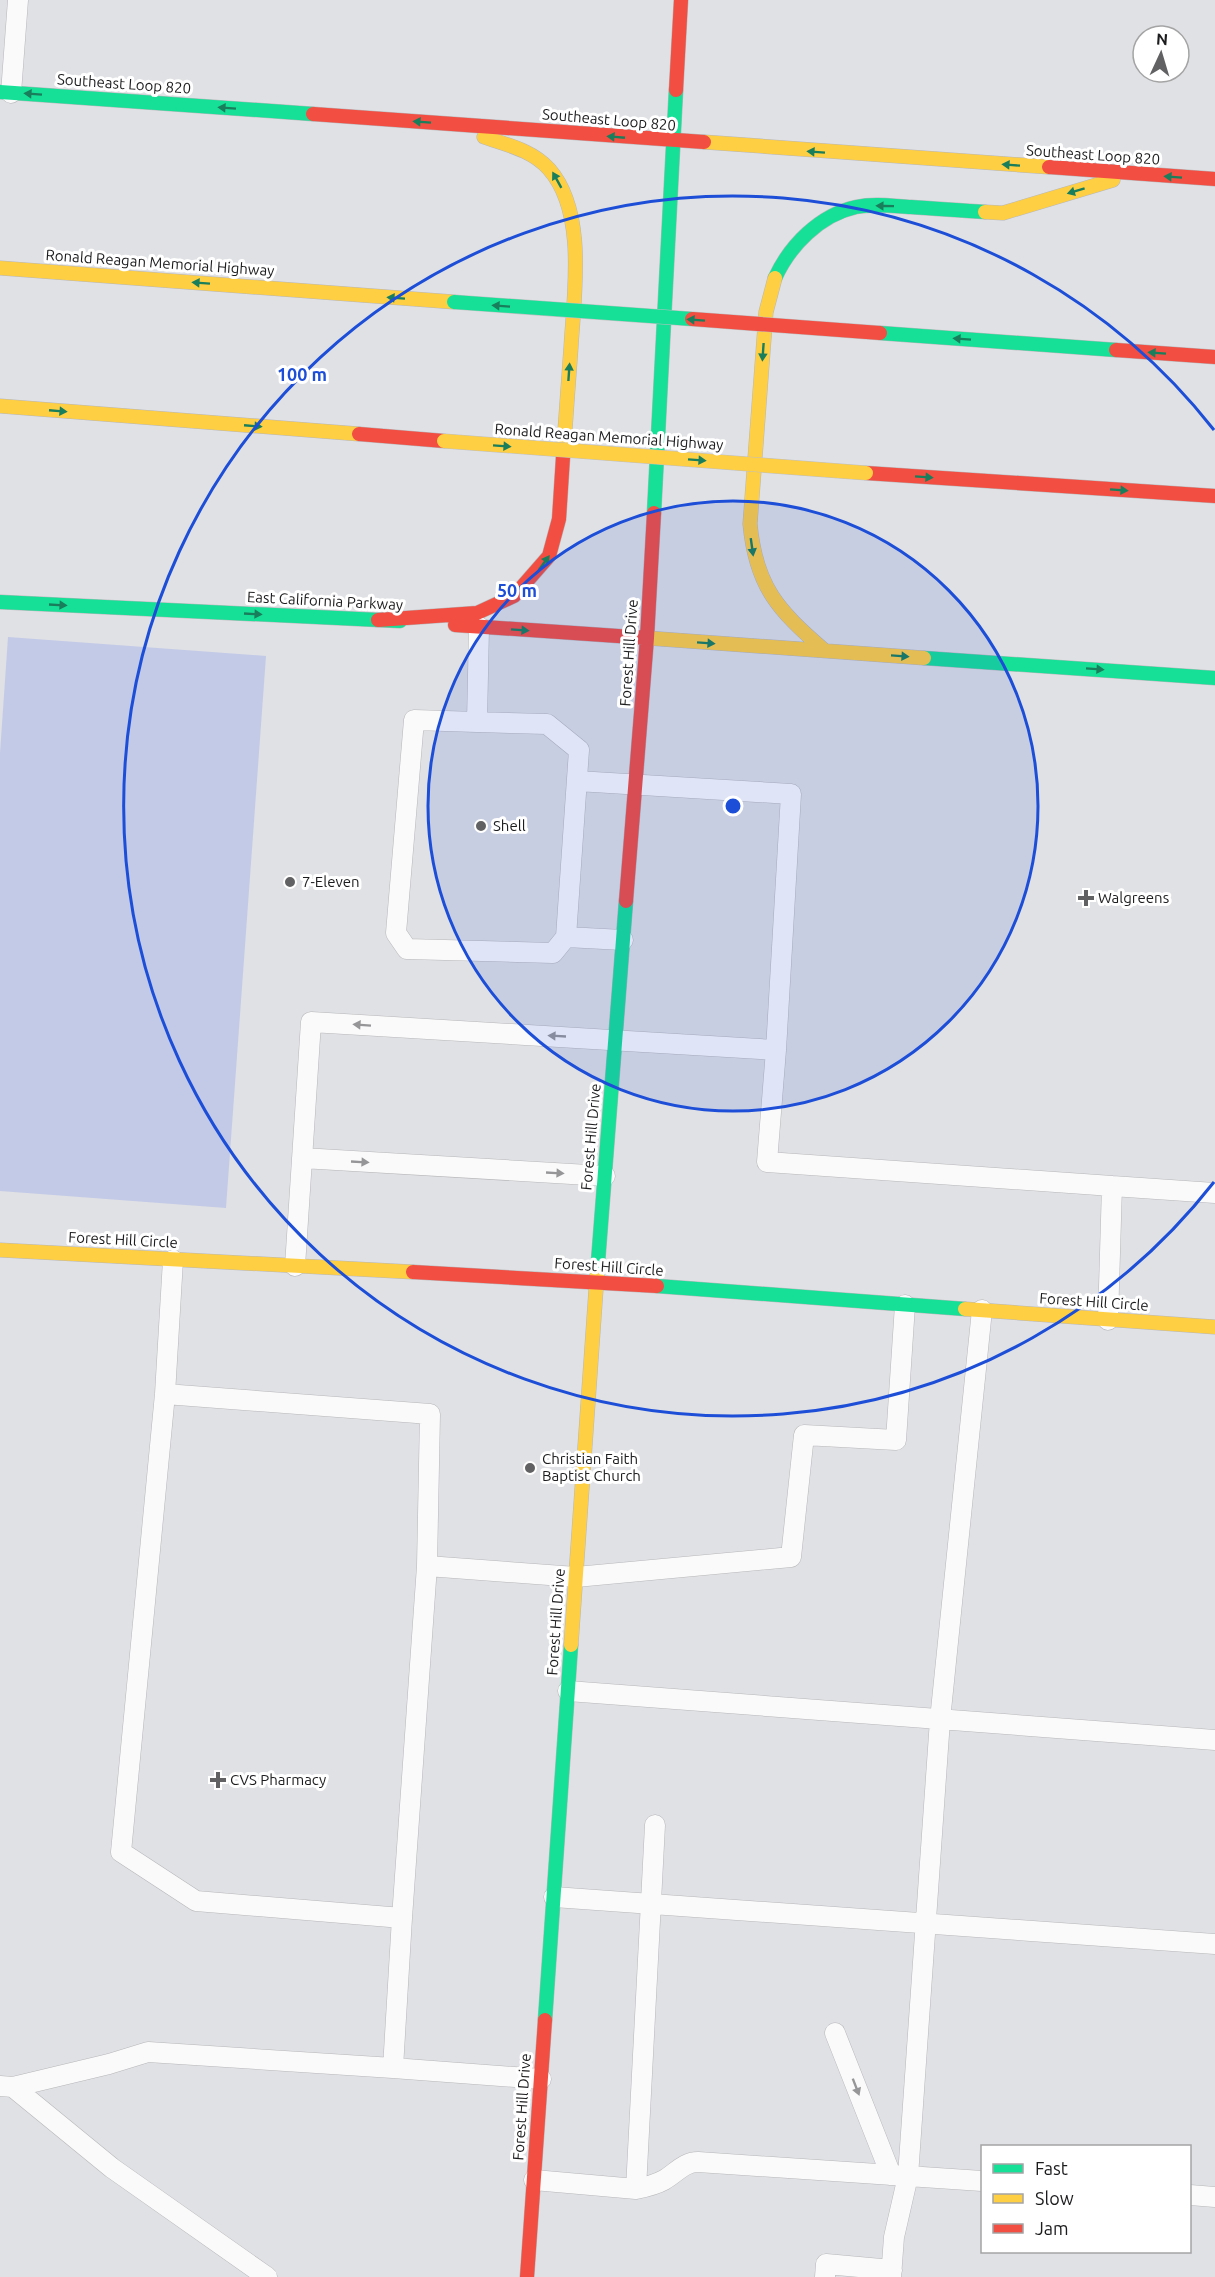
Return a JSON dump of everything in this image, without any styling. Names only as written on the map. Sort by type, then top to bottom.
[{"type":"main road","name":"Forest Hill Drive","points":[[527,2277],[596,1282],[647,639],[681,0]]},
{"type":"main road","name":"Southeast Loop 820","points":[[5,92],[675,142],[1215,179]]},
{"type":"main road","points":[[378,620],[477,613],[514,596],[549,556],[559,519],[576,269],[574,231],[567,199],[551,171],[522,150],[444,123]]},
{"type":"main road","points":[[824,650],[790,621],[772,599],[759,574],[751,551],[750,524],[766,312],[771,288],[780,267],[795,246],[812,229],[832,216],[856,207],[881,205],[1003,213],[1132,174]]},
{"type":"main road","name":"Ronald Reagan Memorial Highway","points":[[0,268],[1215,357]]},
{"type":"main road","name":"Ronald Reagan Memorial Highway","points":[[0,406],[866,473],[1215,496]]},
{"type":"main road","name":"East California Parkway","points":[[0,602],[378,620],[1215,678]]},
{"type":"main road","name":"Forest Hill Circle","points":[[0,1250],[596,1282],[1215,1327]]},
{"type":"lane","points":[[5,92],[18,0]]},
{"type":"lane","points":[[477,722],[479,627]]},
{"type":"lane","points":[[414,720],[547,724],[579,750],[577,781],[566,937],[553,953],[407,948],[396,933],[414,720]]},
{"type":"lane","points":[[577,781],[791,794],[767,1162],[1215,1193]]},
{"type":"lane","points":[[566,937],[624,940]]},
{"type":"lane","points":[[296,1266],[311,1022],[776,1050]]},
{"type":"lane","points":[[302,1158],[605,1176]]},
{"type":"lane","points":[[1108,1320],[1112,1186]]},
{"type":"lane","points":[[173,1260],[165,1394],[121,1852],[196,1901],[402,1918]]},
{"type":"lane","points":[[427,1566],[576,1577],[791,1557],[804,1435],[896,1440],[905,1305]]},
{"type":"lane","points":[[825,2277],[826,2264],[892,2273],[899,2176],[926,1925],[940,1720],[982,1310]]},
{"type":"lane","points":[[165,1394],[430,1414],[427,1566],[393,2068]]},
{"type":"lane","points":[[568,1691],[1215,1740]]},
{"type":"lane","points":[[636,2189],[652,1904],[654,1825]]},
{"type":"lane","points":[[554,1897],[1215,1944]]},
{"type":"lane","points":[[835,2033],[899,2176]]},
{"type":"lane","points":[[6,2086],[110,2064],[148,2052],[541,2079]]},
{"type":"lane","points":[[6,2086],[112,2168],[267,2277]]},
{"type":"lane","points":[[534,2180],[636,2189],[664,2180],[690,2162],[981,2181]]},
{"type":"lane","points":[[1191,2196],[1215,2197]]},
{"type":"shaded area","points":[[8,637],[266,656],[226,1208],[0,1191],[0,753]]},
{"type":"traffic: fast","points":[[654,513],[676,90]]},
{"type":"traffic: fast","points":[[0,92],[313,114]]},
{"type":"traffic: fast","points":[[775,278],[789,254],[808,233],[830,217],[843,211],[877,205],[985,212]]},
{"type":"traffic: fast","points":[[454,302],[692,319]]},
{"type":"traffic: fast","points":[[880,333],[1116,350]]},
{"type":"traffic: fast","points":[[0,602],[400,621]]},
{"type":"traffic: fast","points":[[924,658],[1215,678]]},
{"type":"traffic: fast","points":[[597,1275],[626,901]]},
{"type":"traffic: fast","points":[[657,1286],[965,1309]]},
{"type":"traffic: fast","points":[[545,2020],[571,1645]]},
{"type":"traffic: slow","points":[[484,137],[519,149],[542,162],[561,187],[569,208],[573,231],[575,279],[563,457]]},
{"type":"traffic: slow","points":[[704,142],[1049,167]]},
{"type":"traffic: slow","points":[[985,212],[1003,213],[1113,180]]},
{"type":"traffic: slow","points":[[0,268],[454,302]]},
{"type":"traffic: slow","points":[[775,278],[766,312],[750,524],[758,565],[772,596],[794,622],[824,650]]},
{"type":"traffic: slow","points":[[0,406],[359,434]]},
{"type":"traffic: slow","points":[[444,441],[866,473]]},
{"type":"traffic: slow","points":[[647,638],[924,658]]},
{"type":"traffic: slow","points":[[0,1250],[413,1272]]},
{"type":"traffic: slow","points":[[571,1645],[597,1275]]},
{"type":"traffic: slow","points":[[965,1309],[1215,1327]]},
{"type":"traffic: jam","points":[[676,90],[681,0]]},
{"type":"traffic: jam","points":[[313,114],[704,142]]},
{"type":"traffic: jam","points":[[1049,167],[1215,179]]},
{"type":"traffic: jam","points":[[692,319],[880,333]]},
{"type":"traffic: jam","points":[[1116,350],[1215,357]]},
{"type":"traffic: jam","points":[[359,434],[444,441]]},
{"type":"traffic: jam","points":[[378,620],[477,613],[514,596],[549,556],[559,519],[563,457]]},
{"type":"traffic: jam","points":[[866,473],[1215,496]]},
{"type":"traffic: jam","points":[[626,901],[647,638],[654,513]]},
{"type":"traffic: jam","points":[[455,625],[647,638]]},
{"type":"traffic: jam","points":[[413,1272],[657,1286]]},
{"type":"traffic: jam","points":[[527,2277],[545,2020]]},
{"type":"place","name":"Shell","points":[[481,826]]},
{"type":"place","name":"7-Eleven","points":[[290,882]]},
{"type":"place","name":"Walgreens","points":[[1086,898]]},
{"type":"place","name":"Christian Faith Baptist Church","points":[[530,1468]]},
{"type":"place","name":"CVS Pharmacy","points":[[218,1780]]}]
